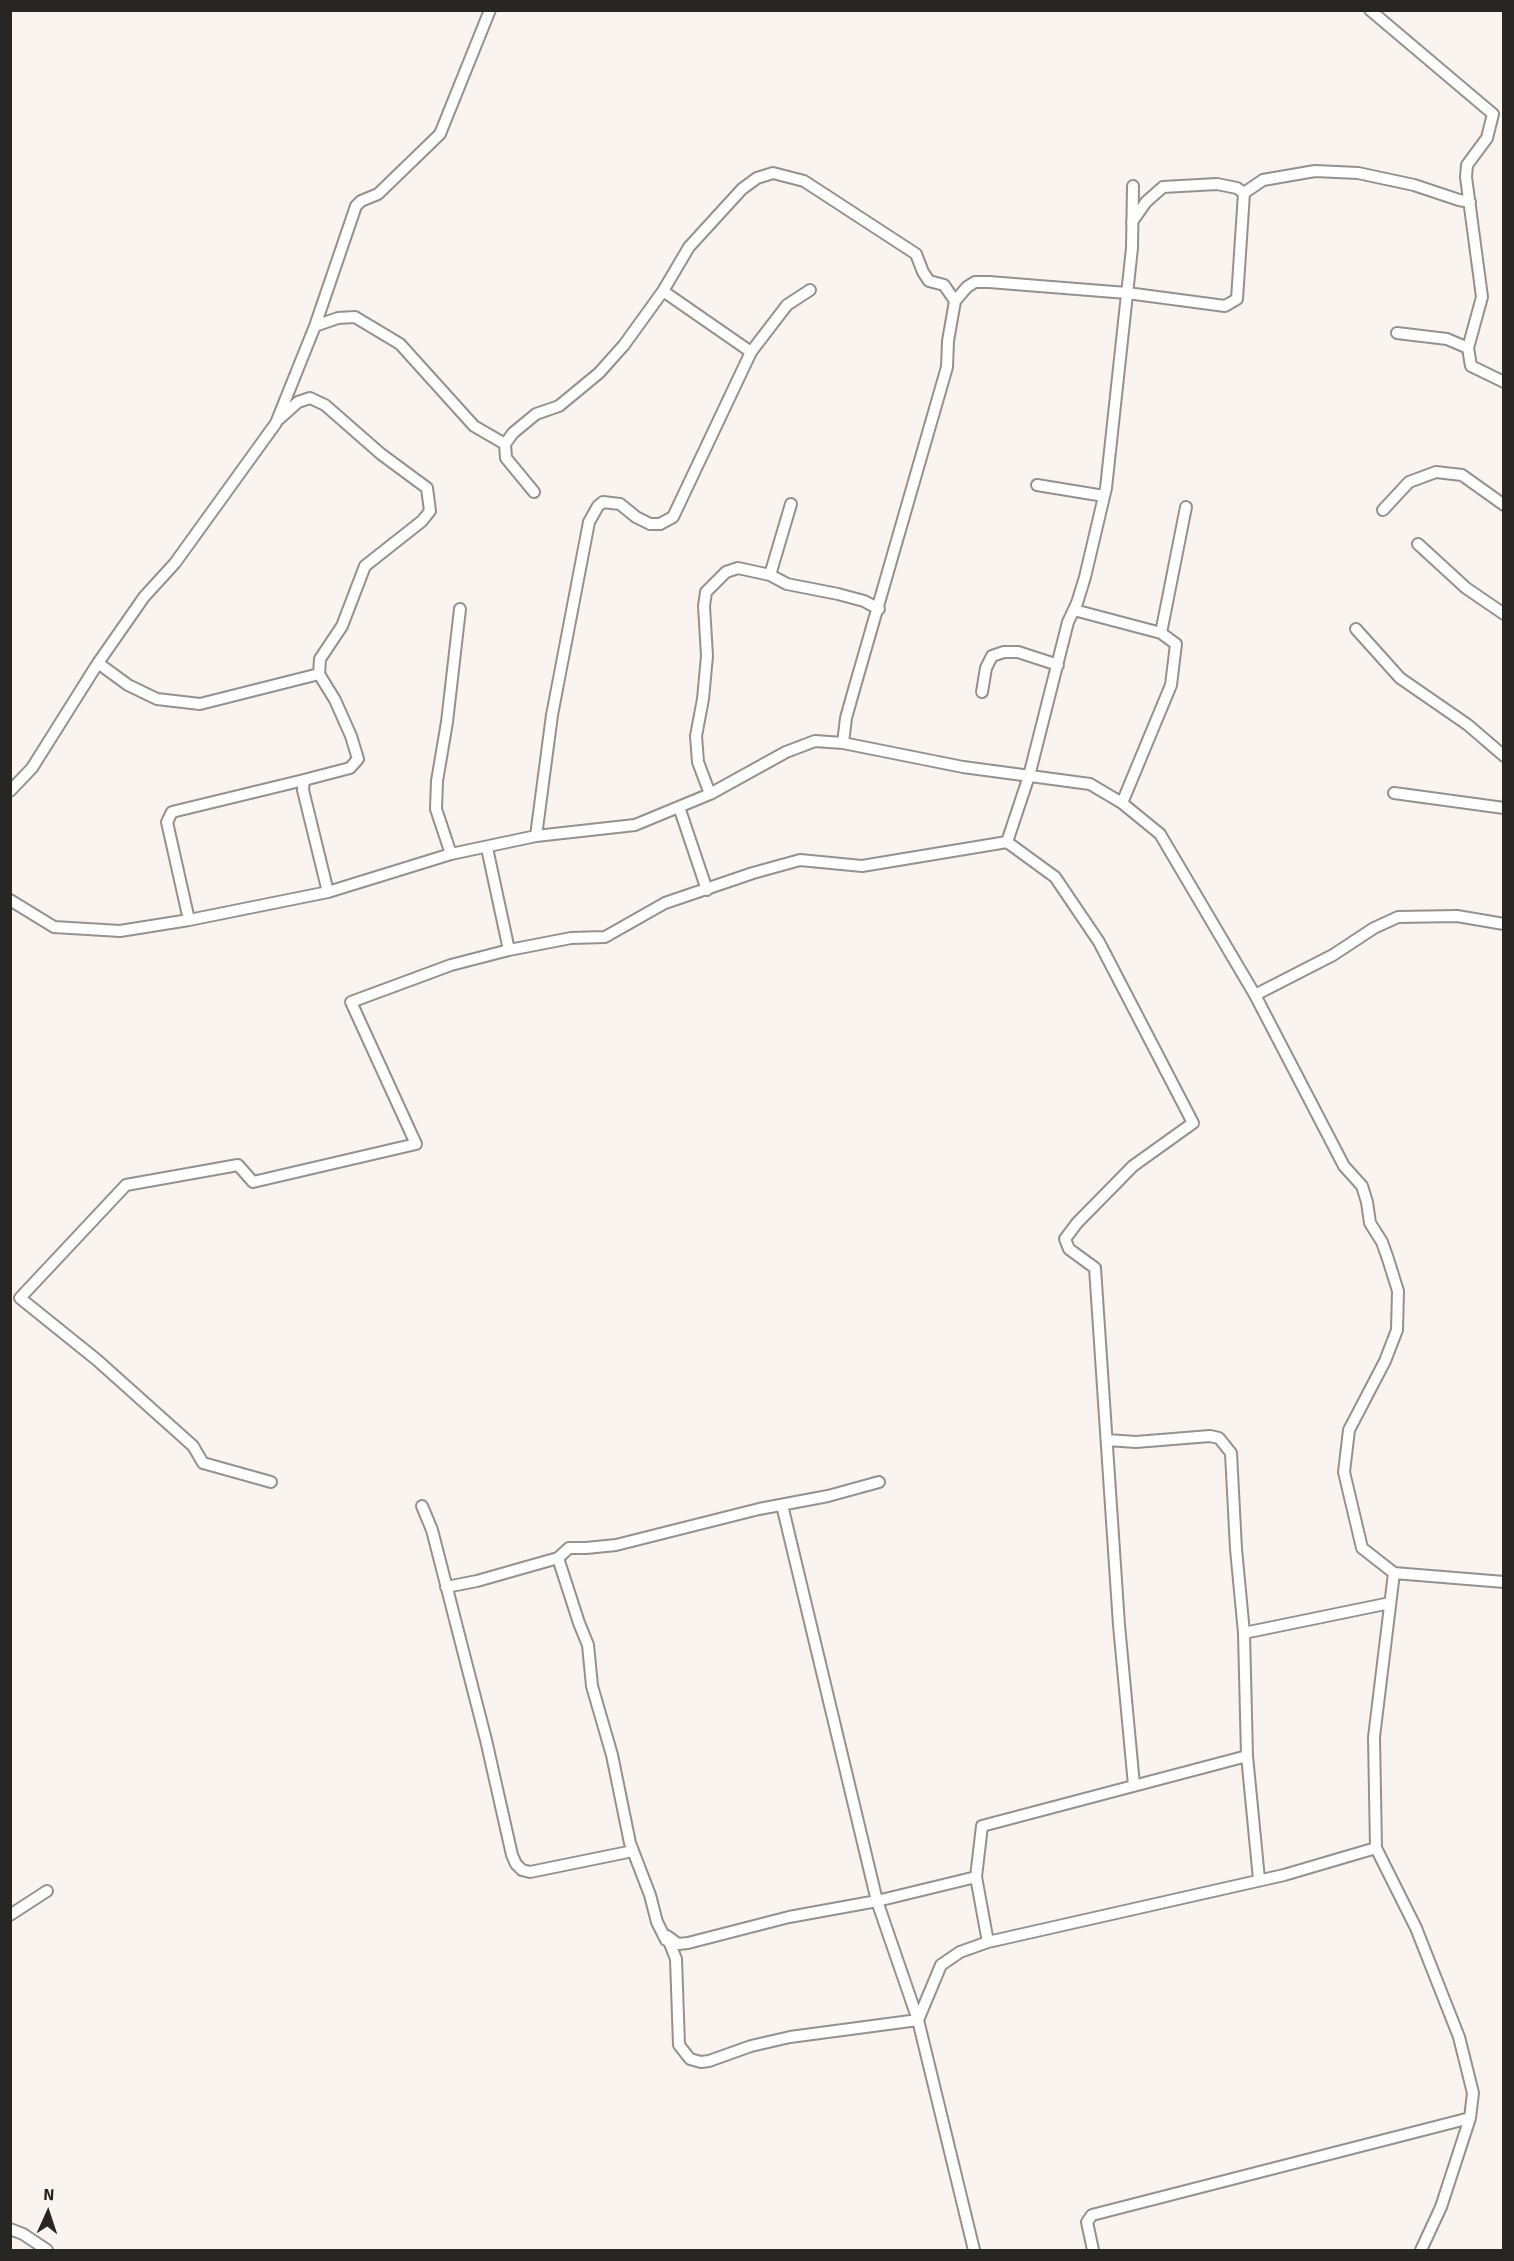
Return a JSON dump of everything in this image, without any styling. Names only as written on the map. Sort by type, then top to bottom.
[{"type":"street","points":[[276,423],[315,326],[356,206],[361,201],[378,194],[440,134],[490,10]]},
{"type":"street","points":[[1370,10],[1493,114],[1487,138],[1467,165],[1482,297],[1468,348],[1471,366],[1503,382]]},
{"type":"street","points":[[843,743],[852,696],[879,609],[947,367],[948,341],[955,301],[967,287],[975,282],[1127,293],[1225,306],[1237,299],[1245,193],[1263,180],[1315,171],[1358,173],[1414,185],[1470,202]]},
{"type":"street","points":[[534,492],[506,458],[505,444],[513,433],[536,414],[559,406],[599,373],[624,345],[663,291],[688,248],[742,189],[757,178],[773,173],[804,181],[916,254],[929,280],[944,285],[955,301]]},
{"type":"street","points":[[1132,222],[1146,202],[1163,188],[1216,184],[1237,188],[1245,193]]},
{"type":"street","points":[[1006,842],[1029,776],[1068,622],[1085,577],[1104,496],[1120,374],[1133,186]]},
{"type":"street","points":[[536,836],[552,715],[589,522],[598,506],[603,502],[620,504],[636,517],[650,524],[660,524],[673,517],[750,352],[787,305],[810,290]]},
{"type":"street","points":[[663,291],[750,352]]},
{"type":"street","points":[[315,326],[338,318],[355,317],[400,344],[474,426],[505,444]]},
{"type":"street","points":[[1398,333],[1447,339],[1468,348]]},
{"type":"street","points":[[10,791],[32,768],[98,663],[144,597],[175,563],[276,423],[298,402],[310,398],[325,405],[381,454],[427,488],[430,511],[422,521],[366,566],[342,626],[320,660],[319,674],[335,700],[351,736],[358,759],[350,768],[172,812],[167,822],[189,920]]},
{"type":"street","points":[[1383,510],[1409,482],[1436,472],[1462,474],[1503,505]]},
{"type":"street","points":[[1037,485],[1104,496]]},
{"type":"street","points":[[770,575],[791,504]]},
{"type":"street","points":[[1161,633],[1186,507]]},
{"type":"street","points":[[1418,544],[1466,588],[1503,614]]},
{"type":"street","points":[[710,794],[698,762],[696,736],[703,699],[707,656],[704,606],[706,592],[726,572],[738,568],[770,575],[787,584],[864,601],[879,609]]},
{"type":"street","points":[[451,854],[436,809],[437,781],[447,722],[460,609]]},
{"type":"street","points":[[1074,610],[1161,633],[1176,644],[1172,685],[1122,803]]},
{"type":"street","points":[[1356,629],[1400,678],[1468,725],[1503,756]]},
{"type":"street","points":[[982,693],[986,668],[992,656],[1004,652],[1018,652],[1058,665]]},
{"type":"street","points":[[98,663],[128,685],[157,699],[200,704],[319,674]]},
{"type":"street","points":[[10,900],[54,927],[120,931],[189,920],[328,892],[451,854],[536,836],[635,825],[710,794],[786,752],[815,741],[843,743],[963,767],[1090,784],[1122,803],[1160,834],[1255,995],[1344,1166],[1362,1186],[1370,1223],[1382,1242],[1398,1291],[1397,1330],[1380,1371],[1350,1430],[1344,1472],[1362,1548],[1394,1573],[1503,1582]]},
{"type":"street","points":[[304,780],[303,790],[328,892]]},
{"type":"street","points":[[1394,793],[1503,808]]},
{"type":"street","points":[[679,807],[706,890]]},
{"type":"street","points":[[271,1482],[203,1462],[193,1446],[97,1360],[20,1298],[126,1185],[238,1165],[254,1182],[416,1144],[351,1002],[451,965],[508,950],[571,938],[605,937],[665,903],[753,873],[800,860],[862,866],[1006,842],[1055,877],[1092,933],[1193,1123],[1133,1166],[1077,1223],[1065,1239],[1069,1249],[1095,1268],[1119,1625],[1134,1785]]},
{"type":"street","points":[[487,848],[508,950]]},
{"type":"street","points":[[1255,995],[1333,955],[1374,928],[1398,917],[1457,916],[1503,924]]},
{"type":"street","points":[[1107,1440],[1136,1442],[1210,1436],[1219,1438],[1231,1453],[1236,1549],[1244,1633],[1247,1756],[1258,1879]]},
{"type":"street","points":[[446,1587],[477,1581],[558,1558],[569,1548],[616,1545],[879,1482]]},
{"type":"street","points":[[782,1504],[877,1901],[918,2020],[974,2250]]},
{"type":"street","points":[[422,1506],[432,1530],[516,1864],[522,1870],[530,1872],[633,1851]]},
{"type":"street","points":[[558,1558],[588,1645],[592,1686],[612,1755],[622,1810],[633,1851],[650,1895],[657,1922],[666,1940],[667,1936]]},
{"type":"street","points":[[1394,1573],[1374,1737],[1376,1848],[1416,1928],[1460,2037],[1473,2093],[1470,2118],[1441,2207],[1421,2250]]},
{"type":"street","points":[[1244,1633],[1390,1603]]},
{"type":"street","points":[[988,1942],[976,1877],[982,1826],[1247,1756]]},
{"type":"street","points":[[918,2020],[941,1965],[960,1952],[988,1942],[1258,1879],[1284,1875],[1376,1848]]},
{"type":"street","points":[[667,1936],[678,1944],[688,1943],[789,1917],[877,1901],[976,1877]]},
{"type":"street","points":[[10,1915],[47,1891]]},
{"type":"street","points":[[667,1936],[676,1959],[680,2044],[690,2059],[701,2062],[709,2061],[751,2046],[790,2037],[918,2020]]},
{"type":"street","points":[[1093,2250],[1087,2222],[1092,2215],[1470,2118]]},
{"type":"street","points":[[10,2229],[23,2234],[47,2250]]}]
